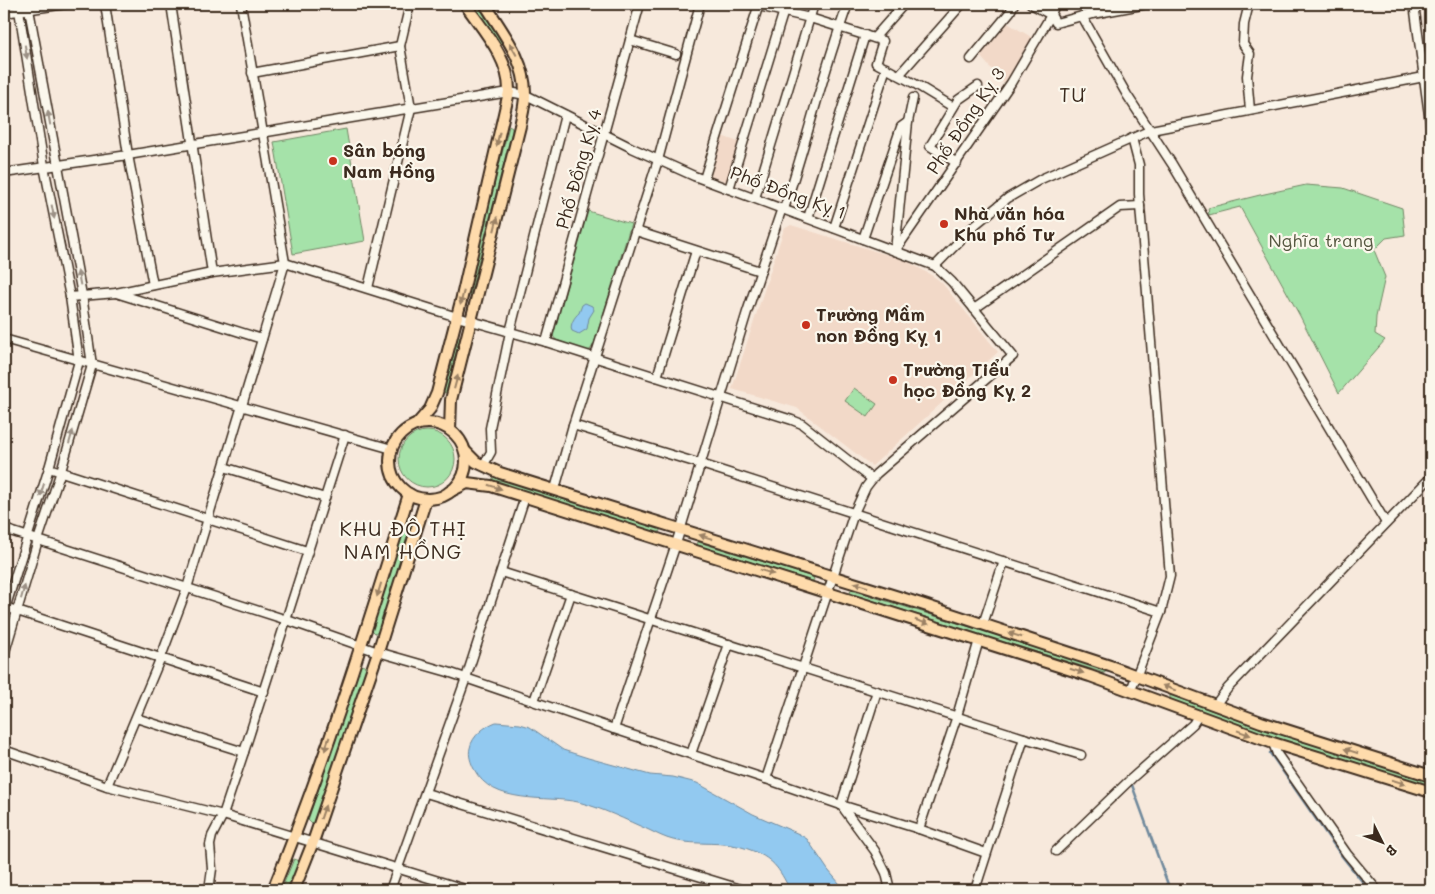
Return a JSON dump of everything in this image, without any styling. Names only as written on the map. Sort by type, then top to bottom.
[{"type":"main road","points":[[466,4],[503,62],[509,82],[509,92],[457,316],[436,394],[427,414],[417,424],[401,434],[392,449],[390,463],[393,477],[398,485],[409,494],[426,499],[438,497],[463,484],[472,483],[491,486],[979,640],[1132,690],[1273,743],[1431,792]]},
{"type":"main road","points":[[450,430],[451,400],[520,126],[526,95],[518,58],[485,4]]},
{"type":"main road","points":[[417,424],[432,423],[442,425],[460,439],[465,451],[471,458],[483,466],[500,473],[983,624],[1137,676],[1261,722],[1431,776]]},
{"type":"main road","points":[[449,492],[463,476],[466,464],[465,451]]},
{"type":"main road","points":[[273,890],[295,836],[361,646],[409,494]]},
{"type":"main road","points":[[294,890],[313,842],[378,652],[426,499]]},
{"type":"street","points":[[4,13],[19,7],[66,4]]},
{"type":"street","points":[[105,4],[128,155],[153,284]]},
{"type":"street","points":[[171,4],[212,273]]},
{"type":"street","points":[[107,786],[161,657],[187,588],[286,263],[241,4]]},
{"type":"street","points":[[368,288],[410,108],[400,46],[410,4]]},
{"type":"street","name":"Phố Đồng Kỵ 4","points":[[546,342],[640,4]]},
{"type":"street","points":[[554,489],[658,160],[700,4]]},
{"type":"street","points":[[755,198],[814,4]]},
{"type":"street","points":[[614,729],[652,620],[760,271],[803,154],[839,27],[848,4]]},
{"type":"street","points":[[874,38],[904,4]]},
{"type":"street","points":[[899,75],[962,4]]},
{"type":"street","points":[[972,59],[1010,12],[1014,4]]},
{"type":"street","points":[[1031,4],[1051,14],[1056,23],[1146,4]]},
{"type":"street","name":"Phố Đồng Kỵ 3","points":[[895,251],[1011,83],[1055,4]]},
{"type":"street","points":[[1249,4],[1244,24],[1243,44],[1250,54],[1247,76],[1250,110]]},
{"type":"street","points":[[1414,4],[1431,130]]},
{"type":"street","points":[[704,179],[756,5],[785,7],[810,18],[883,41],[876,63],[954,108]]},
{"type":"street","points":[[4,655],[92,364],[82,295],[28,6]]},
{"type":"street","points":[[19,7],[44,166],[70,297],[79,361],[49,468],[4,609],[18,610],[264,692]]},
{"type":"street","points":[[729,189],[785,7]]},
{"type":"street","points":[[1082,16],[1386,523]]},
{"type":"street","points":[[808,218],[865,35]]},
{"type":"street","points":[[630,40],[676,54]]},
{"type":"street","points":[[252,73],[400,46]]},
{"type":"street","points":[[834,228],[886,68]]},
{"type":"street","points":[[935,266],[976,224],[1008,198],[1041,179],[1151,130],[1424,77]]},
{"type":"street","points":[[956,162],[930,146],[958,100],[978,86]]},
{"type":"street","name":"Phố Đồng Kỵ 1","points":[[4,173],[128,155],[509,92],[526,95],[658,160],[729,189],[935,266],[952,282],[1012,356],[872,479]]},
{"type":"street","points":[[895,251],[908,122],[913,98]]},
{"type":"street","points":[[483,466],[491,452],[490,428],[510,332],[565,114]]},
{"type":"street","points":[[863,239],[901,127],[908,122]]},
{"type":"street","points":[[1132,138],[1139,165],[1140,206],[1170,576],[1161,612],[1132,690]]},
{"type":"street","points":[[974,309],[1120,207],[1140,206]]},
{"type":"street","points":[[636,230],[760,271]]},
{"type":"street","points":[[657,377],[696,251]]},
{"type":"street","points":[[70,297],[116,293],[212,273],[286,263],[546,342],[802,424],[872,479],[854,513],[766,779]]},
{"type":"street","points":[[116,293],[262,339]]},
{"type":"street","points":[[4,339],[392,449]]},
{"type":"street","points":[[573,425],[701,464],[1161,612]]},
{"type":"street","points":[[209,890],[212,869],[210,845],[212,836],[223,815],[264,692],[344,435]]},
{"type":"street","points":[[224,467],[324,498]]},
{"type":"street","points":[[49,468],[308,551]]},
{"type":"street","points":[[1215,705],[1228,688],[1431,478]]},
{"type":"street","points":[[390,890],[466,678],[525,497]]},
{"type":"street","points":[[4,529],[287,620],[378,652],[466,678],[986,853]]},
{"type":"street","points":[[983,624],[1004,561]]},
{"type":"street","points":[[501,572],[1080,755]]},
{"type":"street","points":[[534,702],[571,594]]},
{"type":"street","points":[[918,829],[957,716],[979,640]]},
{"type":"street","points":[[691,754],[729,644]]},
{"type":"street","points":[[841,805],[877,691]]},
{"type":"street","points":[[1056,850],[1132,778],[1193,724],[1198,716]]},
{"type":"street","points":[[136,718],[244,752]]},
{"type":"street","points":[[975,890],[1024,738]]},
{"type":"street","points":[[1273,743],[1276,754],[1347,854],[1377,890]]},
{"type":"street","points":[[4,750],[107,786],[223,815],[468,890]]},
{"type":"street","points":[[426,793],[744,890]]},
{"type":"street","points":[[841,805],[875,851],[886,873],[890,890]]},
{"type":"street","points":[[855,824],[856,814],[863,812]]},
{"type":"shaded area","points":[[1004,21],[1033,38],[1004,83],[980,56]]},
{"type":"shaded area","points":[[719,135],[741,143],[729,182],[707,175]]},
{"type":"shaded area","points":[[791,225],[907,261],[936,278],[998,352],[872,466],[797,408],[732,389],[784,229]]},
{"type":"green space","points":[[472,4],[477,4],[502,41],[501,45],[498,44]]},
{"type":"green space","points":[[509,126],[512,128],[512,131],[470,295],[467,299],[465,298]]},
{"type":"green space","points":[[346,129],[365,241],[293,254],[274,142]]},
{"type":"green space","name":"Nghĩa trang","points":[[1306,185],[1343,188],[1402,208],[1405,235],[1386,238],[1374,250],[1385,277],[1376,317],[1375,334],[1385,340],[1339,393],[1300,316],[1240,207],[1209,215],[1208,208]]},
{"type":"green space","points":[[588,211],[631,224],[594,344],[590,350],[586,351],[556,340],[553,336]]},
{"type":"green space","points":[[457,334],[460,337],[446,392],[442,393]]},
{"type":"green space","points":[[854,388],[877,404],[868,417],[845,401]]},
{"type":"green space","points":[[427,431],[438,433],[447,439],[453,448],[455,459],[453,470],[447,479],[438,485],[427,487],[416,485],[407,479],[401,470],[399,459],[401,448],[407,439],[416,433]]},
{"type":"green space","points":[[495,477],[660,529],[660,531],[657,533],[494,482],[491,480]]},
{"type":"green space","points":[[407,520],[412,525],[380,628],[375,633],[372,630],[404,524]]},
{"type":"green space","points":[[698,542],[813,577],[814,580],[812,581],[699,546]]},
{"type":"green space","points":[[851,590],[1106,669],[1107,671],[1104,673],[852,594],[850,593]]},
{"type":"green space","points":[[360,666],[368,668],[312,824],[308,820]]},
{"type":"green space","points":[[1170,695],[1257,727],[1431,782],[1431,787],[1251,731],[1170,699]]},
{"type":"green space","points":[[294,859],[300,861],[288,890],[281,890]]},
{"type":"water","points":[[585,303],[592,306],[594,310],[589,318],[587,329],[579,334],[572,331],[571,326],[574,318]]},
{"type":"water","points":[[496,722],[520,724],[530,727],[563,750],[588,758],[650,775],[673,777],[697,783],[753,814],[807,839],[828,870],[845,890],[790,890],[774,865],[757,852],[739,846],[673,840],[614,814],[578,802],[521,797],[494,789],[483,781],[474,769],[469,751],[473,739],[483,729]]},
{"type":"waterway","points":[[1270,753],[1341,855],[1369,890]]},
{"type":"waterway","points":[[1132,785],[1170,890]]},
{"type":"place","name":"Sân bóng Nam Hồng","points":[[333,161]]},
{"type":"place","name":"Nhà văn hóa Khu phố Tư","points":[[944,224]]},
{"type":"place","name":"Trường Mầm non Đồng Kỵ 1","points":[[806,325]]},
{"type":"place","name":"Trường Tiểu học Đồng Kỵ 2","points":[[893,380]]},
{"type":"district","name":"TƯ","points":[[1073,95]]},
{"type":"district","name":"KHU ĐÔ THỊ NAM HỒNG","points":[[403,540]]}]
